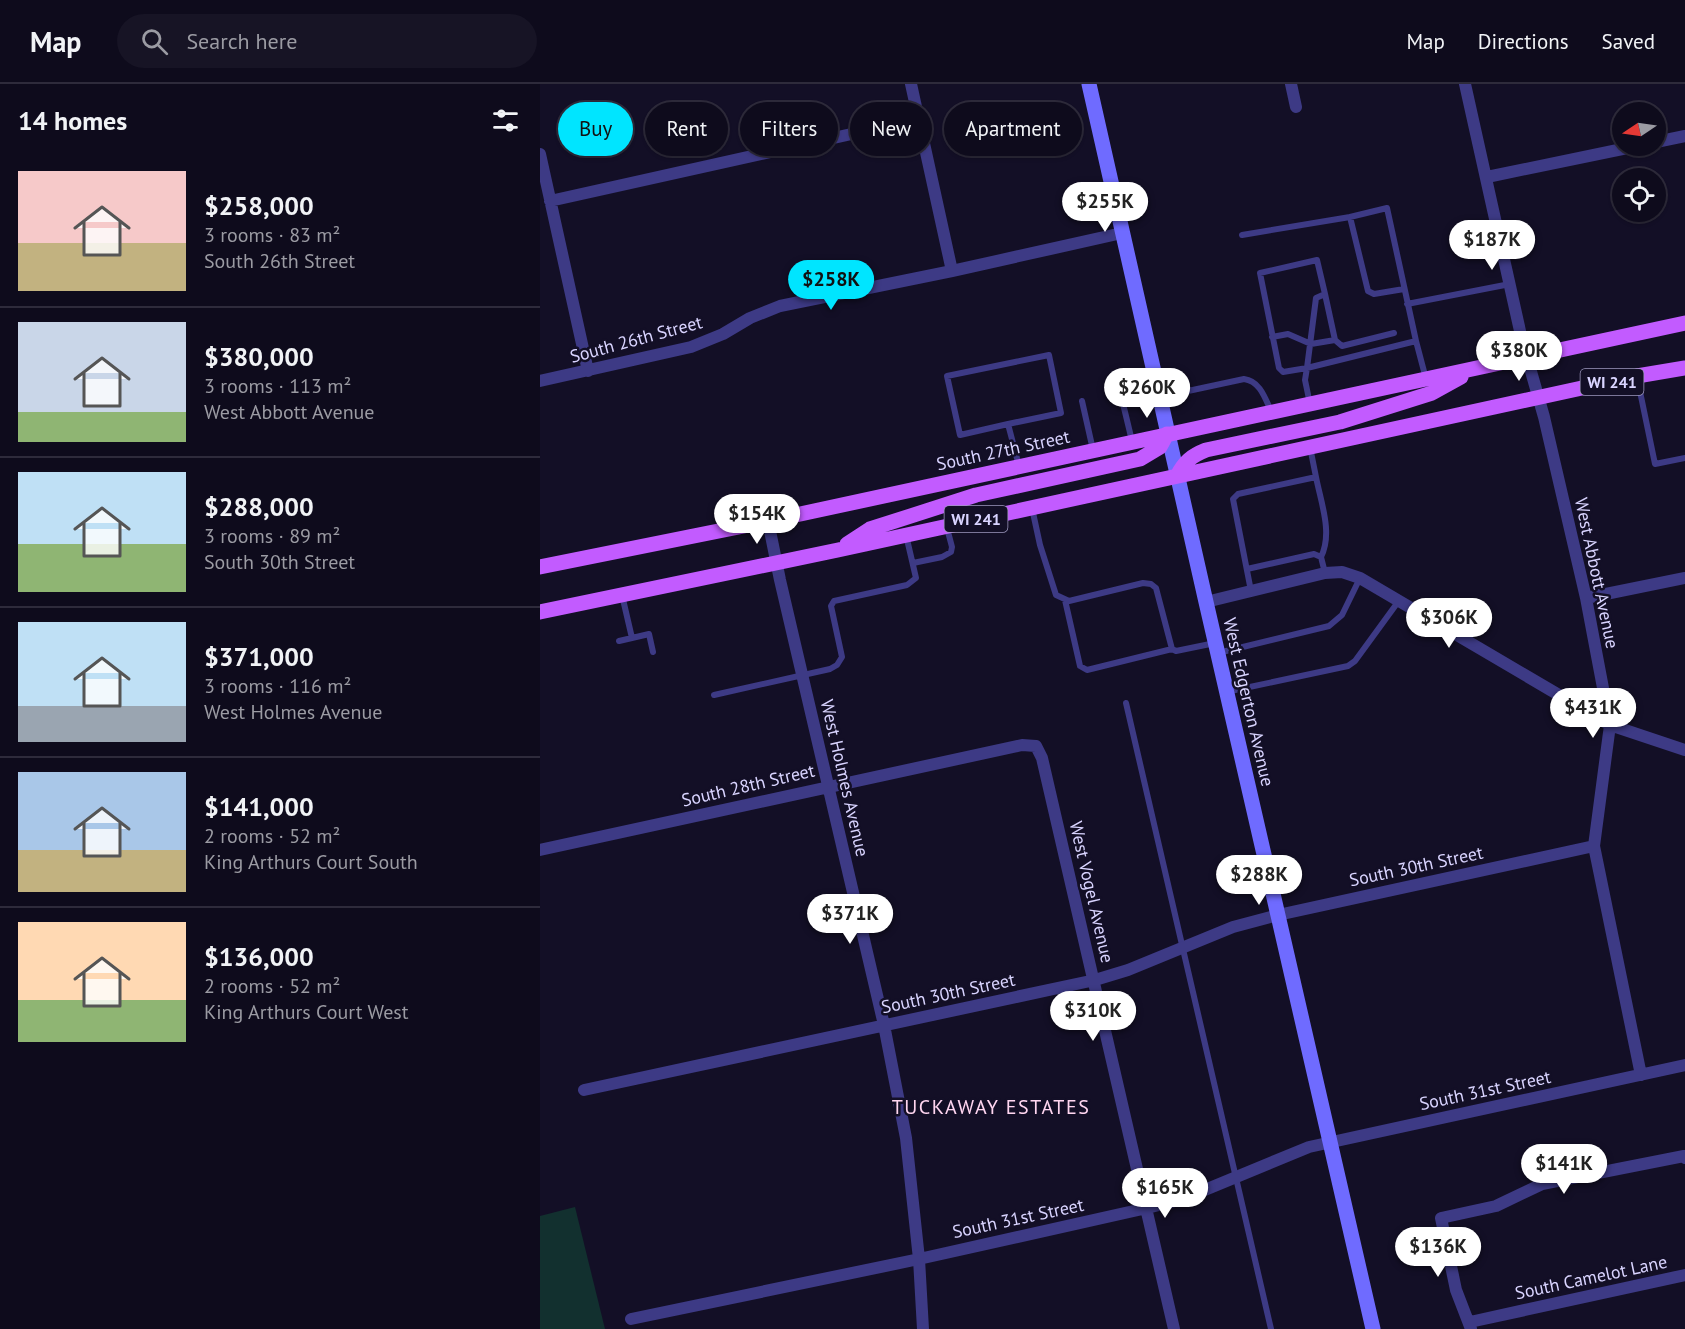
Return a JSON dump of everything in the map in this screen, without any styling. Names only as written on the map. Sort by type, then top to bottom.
[{"type":"main road","name":"South 27th Street","points":[[540,567],[768,521],[1685,323]]},
{"type":"main road","name":"WI 241","points":[[540,612],[838,550],[1637,376],[1685,368]]},
{"type":"main road","points":[[1177,476],[1184,463],[1206,450],[1340,422],[1432,393],[1474,370]]},
{"type":"main road","points":[[838,550],[870,529],[976,495],[1140,459],[1160,447],[1167,434]]},
{"type":"street","points":[[911,84],[915,102]]},
{"type":"street","name":"West Edgerton Avenue","points":[[1089,84],[1373,1329]]},
{"type":"street","points":[[1290,84],[1296,107]]},
{"type":"street","name":"West Abbott Avenue","points":[[1465,84],[1527,358],[1539,399],[1586,598],[1610,725],[1594,846],[1641,1075]]},
{"type":"street","points":[[550,201],[850,134]]},
{"type":"street","points":[[1666,140],[1685,136]]},
{"type":"street","points":[[1486,177],[1612,151]]},
{"type":"street","points":[[540,154],[588,371]]},
{"type":"street","points":[[927,156],[952,271]]},
{"type":"street","name":"South 26th Street","points":[[540,381],[691,347],[780,306],[1122,233]]},
{"type":"street","name":"West Holmes Avenue","points":[[768,521],[884,1026],[906,1137],[919,1259],[923,1329]]},
{"type":"street","points":[[1206,602],[1325,573],[1342,572],[1360,578],[1610,725],[1685,750]]},
{"type":"street","points":[[1586,598],[1685,578]]},
{"type":"street","name":"South 28th Street","points":[[540,850],[1022,745],[1036,746]]},
{"type":"street","name":"West Vogel Avenue","points":[[1036,746],[1042,758],[1095,980],[1174,1329]]},
{"type":"street","name":"South 30th Street","points":[[584,1090],[1095,980],[1128,970],[1233,927],[1278,915],[1594,846]]},
{"type":"street","name":"South 31st Street","points":[[631,1319],[919,1259],[1147,1208],[1183,1199],[1237,1179],[1309,1148],[1685,1065]]},
{"type":"street","points":[[1471,1325],[1456,1290],[1441,1218],[1496,1206],[1542,1184],[1685,1157]]},
{"type":"street","name":"South Camelot Lane","points":[[1471,1325],[1685,1275]]},
{"type":"lane","points":[[1242,235],[1350,217],[1387,208],[1407,304],[1426,379]]},
{"type":"lane","points":[[1350,217],[1368,291],[1374,294],[1404,289]]},
{"type":"lane","points":[[1394,333],[1342,346],[1335,340],[1317,260],[1260,273],[1279,368],[1283,372],[1363,356],[1416,341]]},
{"type":"lane","points":[[1407,304],[1510,284]]},
{"type":"lane","points":[[1310,404],[1305,380],[1316,298],[1325,294]]},
{"type":"lane","points":[[1272,337],[1288,334],[1311,344],[1335,340]]},
{"type":"lane","points":[[1049,355],[1061,413],[1008,424],[960,435],[947,376],[1049,355]]},
{"type":"lane","points":[[1132,441],[1119,387],[1155,375]]},
{"type":"lane","points":[[1637,376],[1655,464],[1685,458]]},
{"type":"lane","points":[[1159,397],[1251,380],[1259,387],[1272,412]]},
{"type":"lane","points":[[1082,401],[1093,450]]},
{"type":"lane","points":[[1008,424],[1019,466]]},
{"type":"lane","points":[[1310,447],[1326,531],[1327,545],[1321,557],[1325,573]]},
{"type":"lane","points":[[1251,591],[1233,499],[1238,494],[1316,477]]},
{"type":"lane","points":[[1032,507],[1040,545],[1056,595],[1069,601],[1143,583],[1150,584],[1156,588],[1172,650]]},
{"type":"lane","points":[[913,563],[942,557],[951,552],[947,526]]},
{"type":"lane","points":[[714,695],[830,669],[837,665],[842,657],[831,606],[834,601],[907,585],[916,578],[906,534]]},
{"type":"lane","points":[[1247,569],[1314,554],[1321,557]]},
{"type":"lane","points":[[1065,600],[1080,666],[1087,670],[1172,650],[1216,648],[1329,626],[1341,615],[1360,578]]},
{"type":"lane","points":[[622,595],[632,638]]},
{"type":"lane","points":[[1226,692],[1348,666],[1355,661],[1398,602]]},
{"type":"lane","points":[[619,641],[649,634],[652,652]]},
{"type":"lane","points":[[1126,703],[1271,1329]]},
{"type":"green space","points":[[575,1207],[605,1329],[540,1329],[540,1216]]},
{"type":"district","name":"TUCKAWAY ESTATES","points":[[991,1107]]}]
